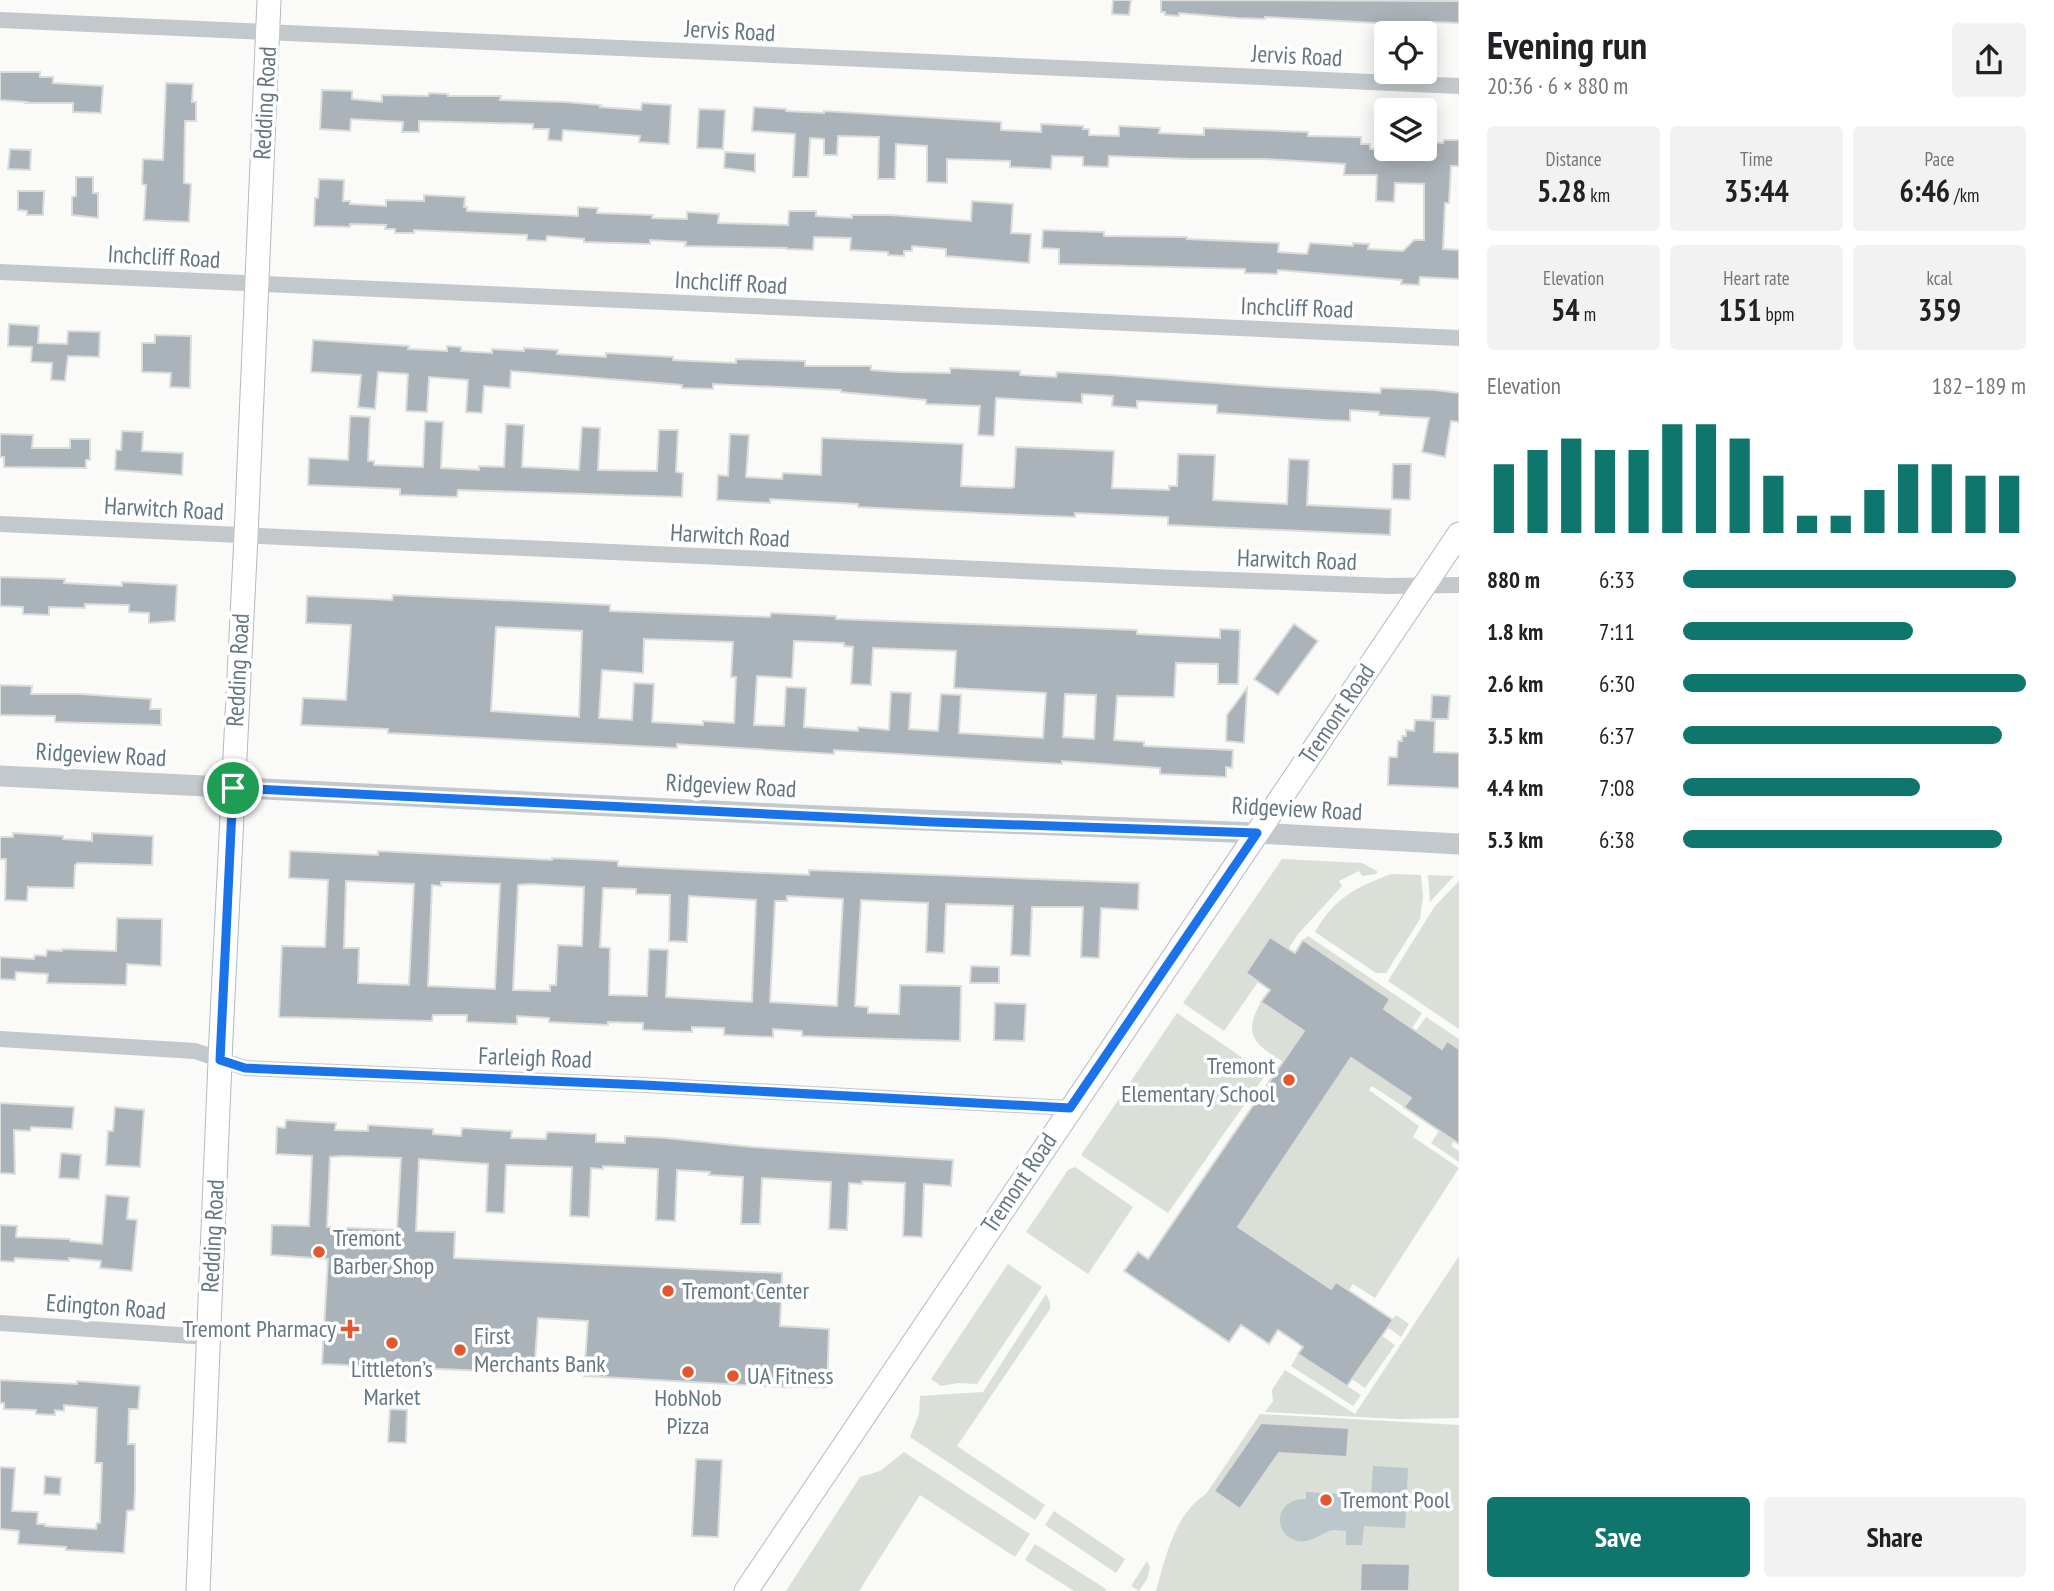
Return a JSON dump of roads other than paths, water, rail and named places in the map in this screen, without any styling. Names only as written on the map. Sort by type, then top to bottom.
[{"type":"main road","name":"Redding Road","points":[[198,1591],[269,0]]},
{"type":"main road","name":"Tremont Road","points":[[746,1591],[1459,534]]},
{"type":"street","name":"Jervis Road","points":[[0,20],[1459,86]]},
{"type":"street","name":"Inchcliff Road","points":[[0,272],[1459,338]]},
{"type":"street","name":"Harwitch Road","points":[[0,524],[1149,577],[1459,585]]},
{"type":"street","name":"Ridgeview Road","points":[[0,776],[933,822],[1257,833],[1459,844]]},
{"type":"street","name":"Farleigh Road","points":[[0,1039],[195,1051],[245,1068],[644,1085],[1070,1108]]},
{"type":"street","name":"Edington Road","points":[[0,1323],[208,1337]]},
{"type":"place","name":"Tremont Elementary School","points":[[1289,1080]]},
{"type":"place","name":"Tremont Barber Shop","points":[[319,1252]]},
{"type":"place","name":"Tremont Center","points":[[668,1291]]},
{"type":"place","name":"Tremont Pharmacy","points":[[350,1329]]},
{"type":"place","name":"Littleton’s Market","points":[[392,1343]]},
{"type":"place","name":"First Merchants Bank","points":[[460,1350]]},
{"type":"place","name":"HobNob Pizza","points":[[688,1372]]},
{"type":"place","name":"UA Fitness","points":[[733,1376]]},
{"type":"place","name":"Tremont Pool","points":[[1326,1500]]}]
